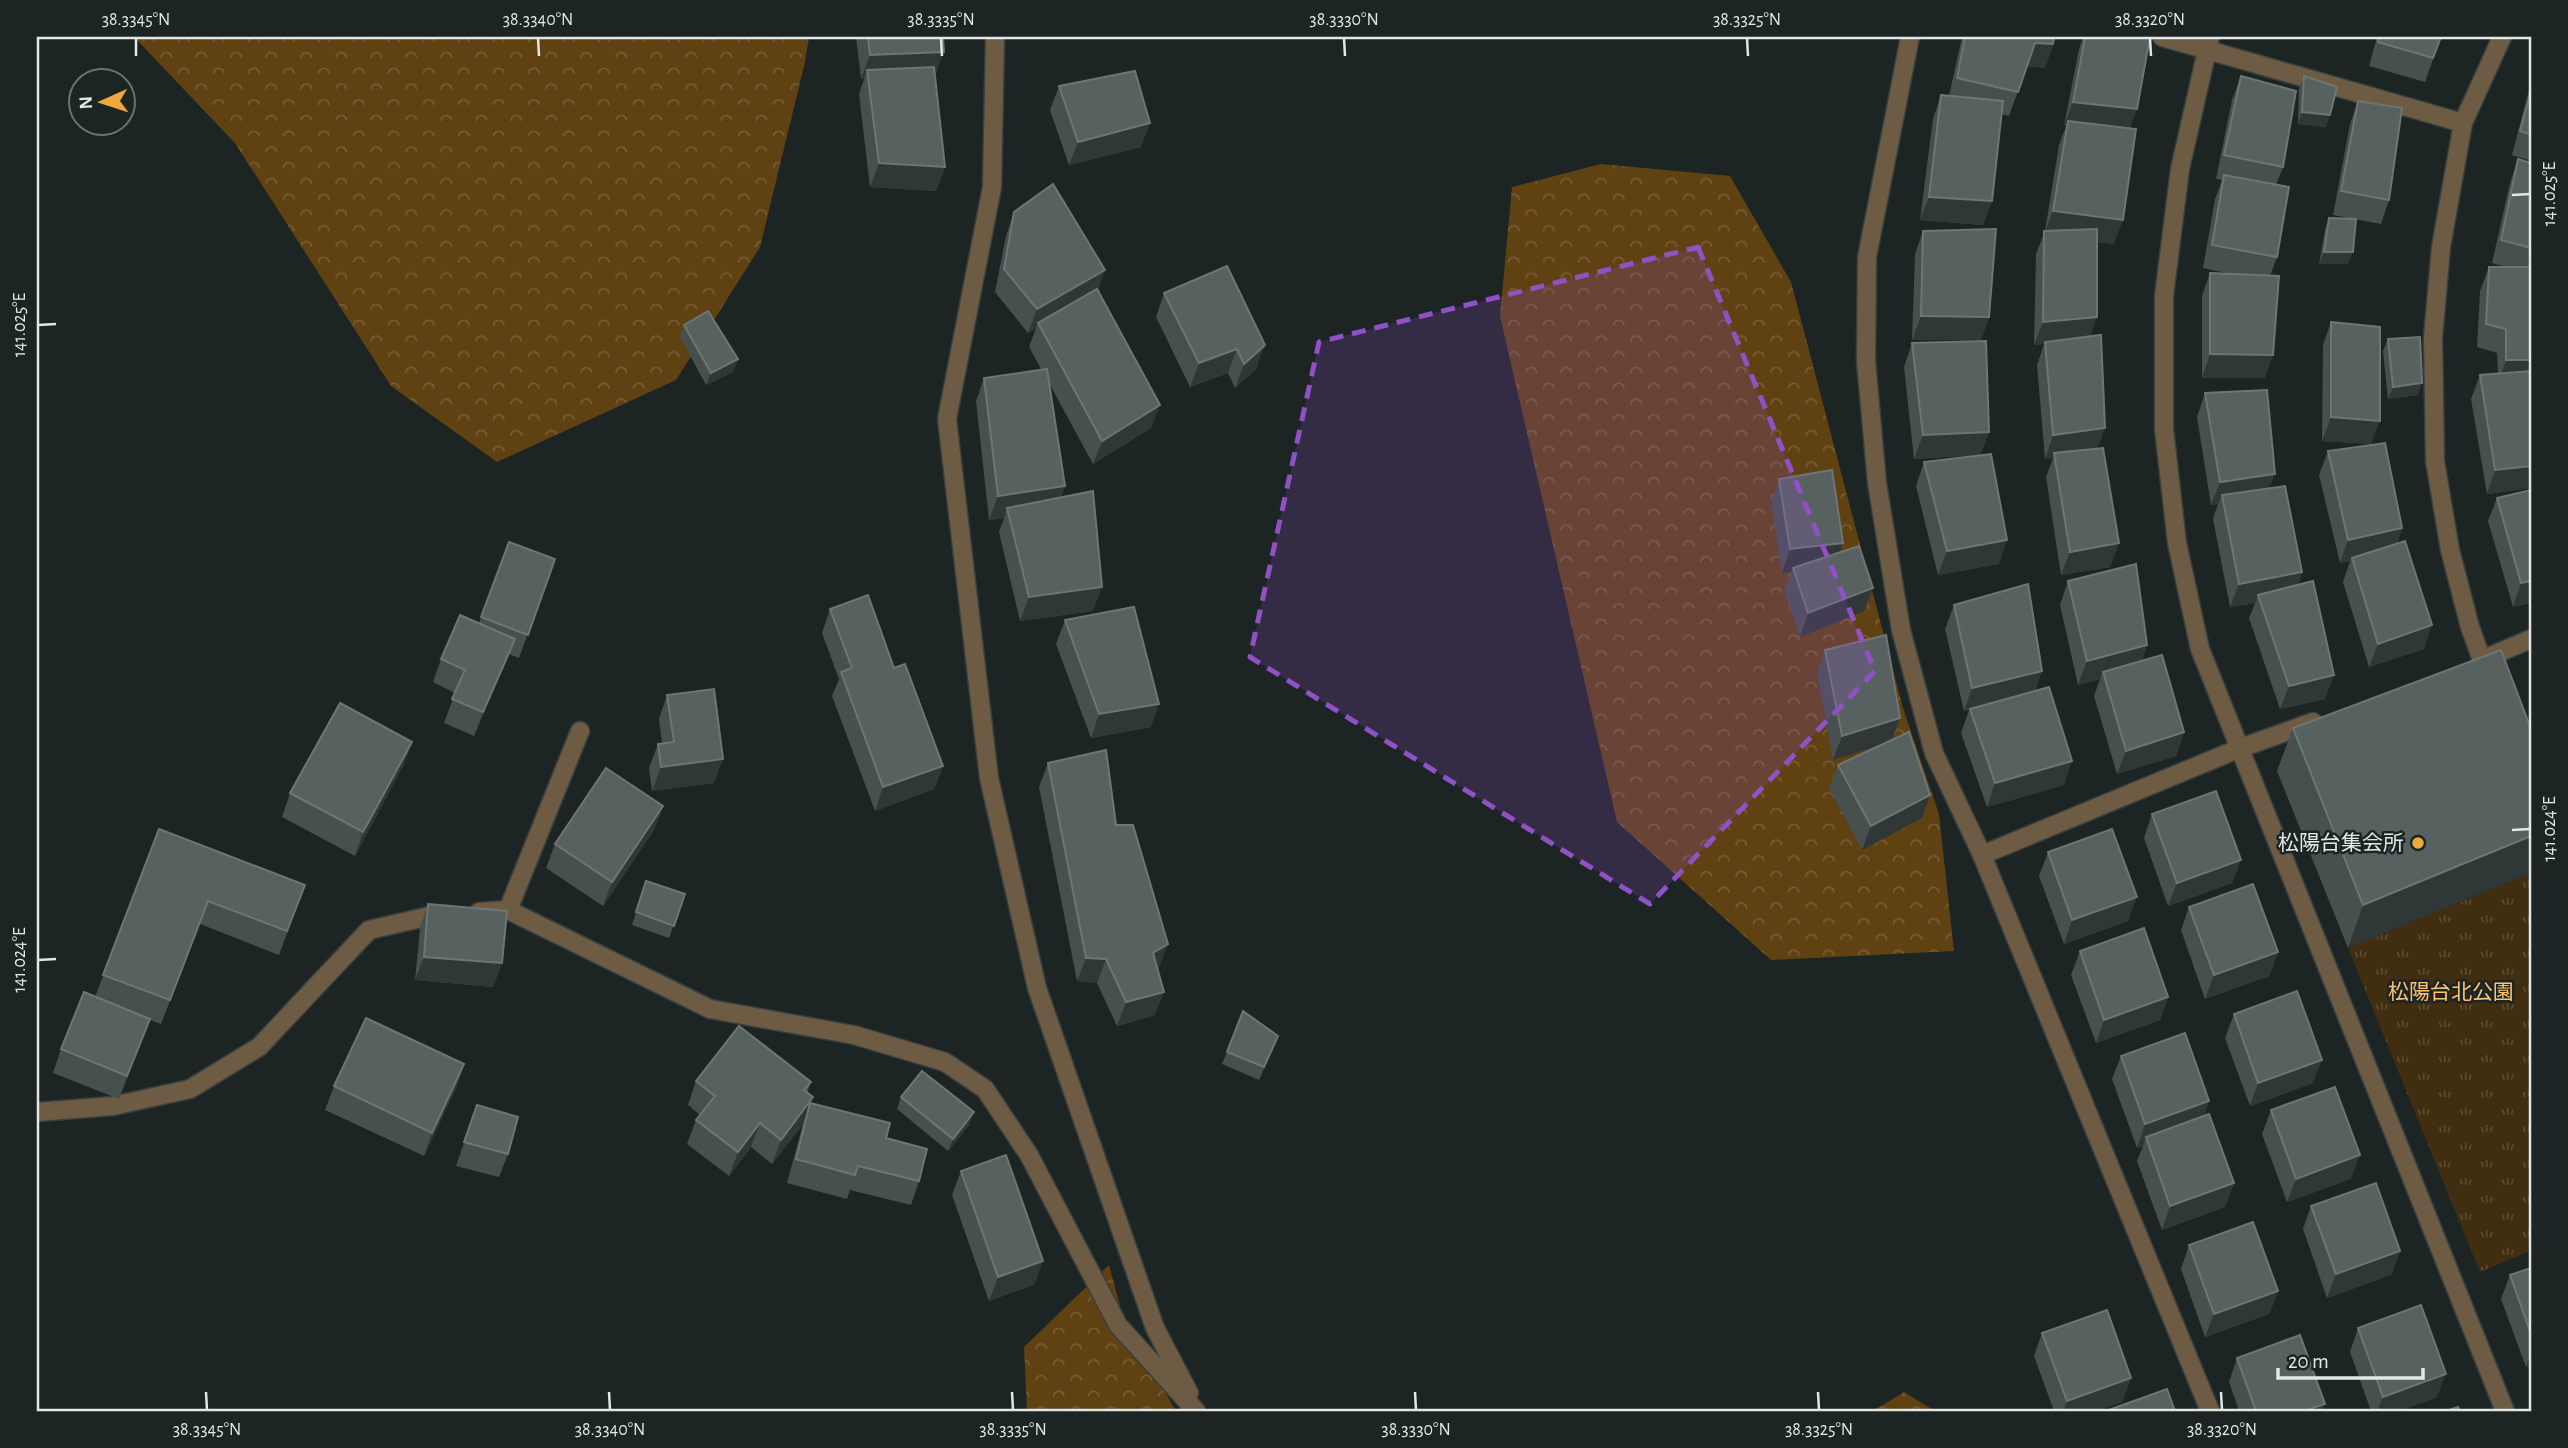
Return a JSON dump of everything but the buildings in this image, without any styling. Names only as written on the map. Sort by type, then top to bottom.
[{"type":"street","points":[[995,37],[992,187],[947,419],[989,778],[1037,988],[1155,1328],[1197,1411]]},
{"type":"street","points":[[1910,37],[1867,257],[1866,361],[1877,483],[1902,630],[1934,753],[1982,855],[2210,1411]]},
{"type":"street","points":[[2162,37],[2208,43],[2463,123]]},
{"type":"street","points":[[2497,698],[2474,662],[2450,550],[2435,461],[2432,338],[2441,247],[2463,123],[2502,37]]},
{"type":"street","points":[[2208,43],[2180,169],[2164,296],[2164,429],[2177,543],[2200,649],[2505,1411]]},
{"type":"street","points":[[2474,662],[2531,639]]},
{"type":"street","points":[[1982,855],[2238,749],[2328,716]]},
{"type":"street","points":[[508,910],[580,731]]},
{"type":"street","points":[[37,1112],[113,1106],[190,1089],[259,1047],[369,930],[430,916],[508,910],[710,1009],[854,1035],[945,1062],[985,1089],[1029,1155],[1118,1325],[1197,1411]]},
{"type":"highlighted area","points":[[1698,247],[1875,671],[1650,904],[1250,657],[1319,342]]},
{"type":"green space","points":[[134,37],[809,37],[760,247],[676,380],[497,462],[391,386],[235,143]]},
{"type":"green space","points":[[1601,164],[1730,176],[1791,282],[1903,708],[1939,814],[1954,951],[1771,960],[1617,822],[1500,316],[1512,187]]},
{"type":"green space","name":"松陽台北公園","points":[[2531,873],[2531,1251],[2480,1272],[2348,948]]},
{"type":"green space","points":[[1109,1265],[1124,1320],[1176,1411],[1027,1411],[1024,1347]]},
{"type":"green space","points":[[1904,1392],[1935,1411],[1873,1411]]},
{"type":"place","name":"松陽台集会所","points":[[2418,843]]}]
